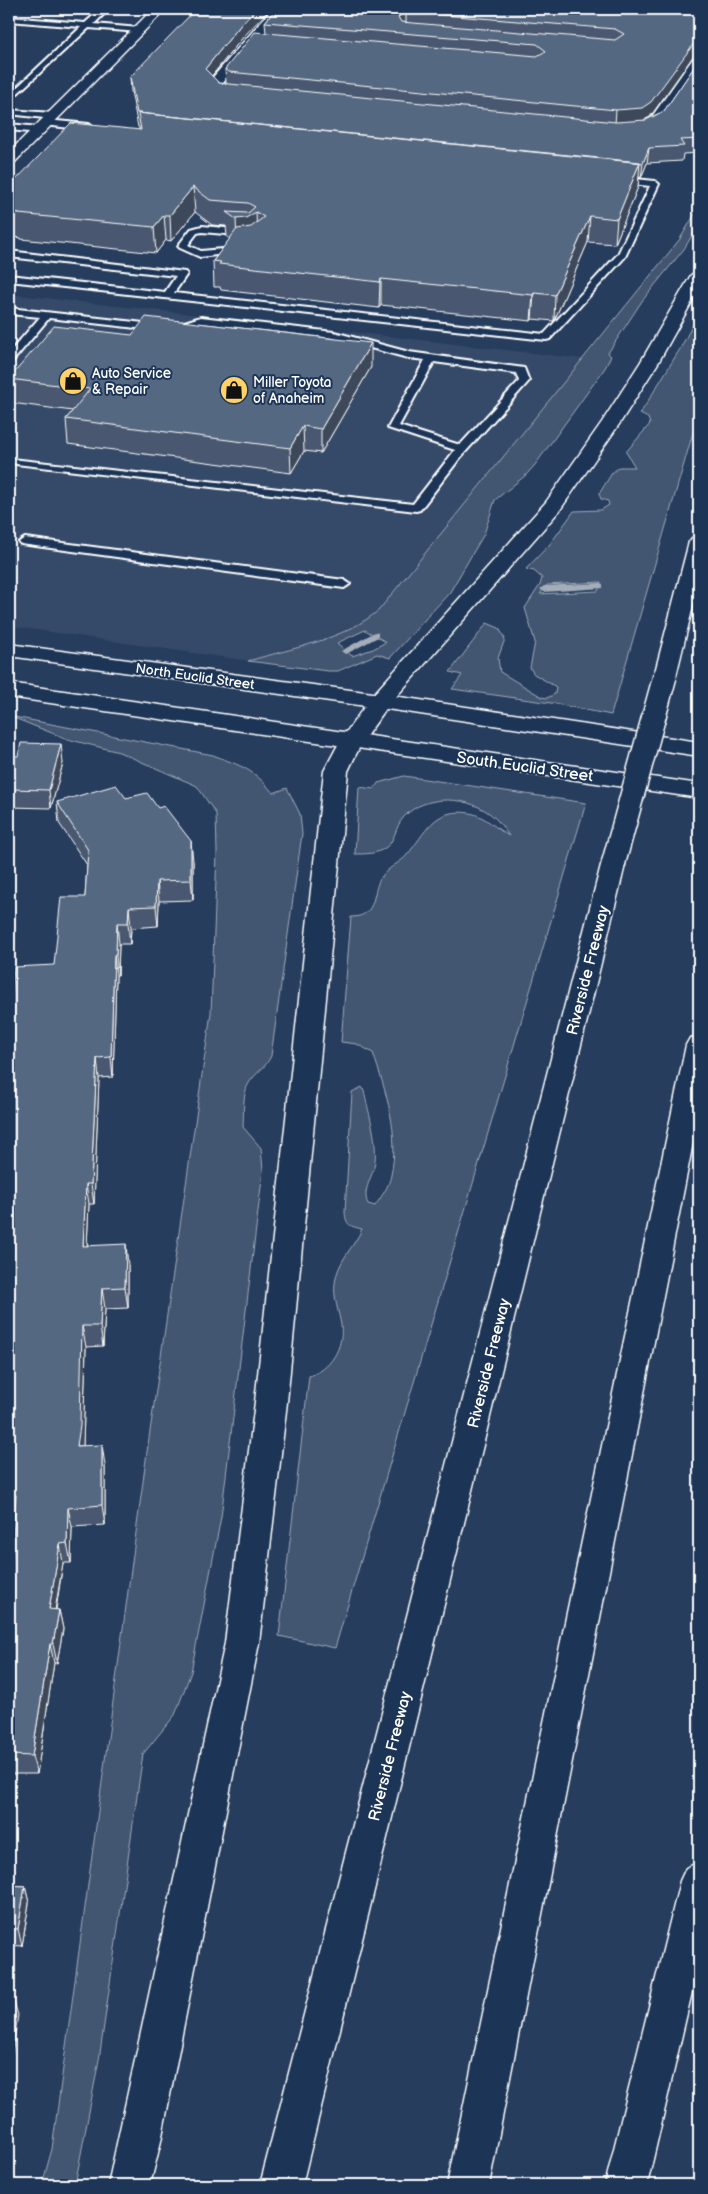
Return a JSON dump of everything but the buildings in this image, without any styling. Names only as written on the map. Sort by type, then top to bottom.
[{"type":"main road","points":[[9,160],[160,9]]},
{"type":"main road","points":[[262,96],[225,92],[215,83],[250,40],[279,9]]},
{"type":"main road","points":[[250,40],[269,42]]},
{"type":"main road","points":[[615,130],[644,128],[656,121],[699,60]]},
{"type":"main road","points":[[129,2185],[140,2141],[242,1644],[273,1382],[336,771],[351,740],[380,701],[553,506],[630,393],[699,275]]},
{"type":"main road","name":"Riverside Freeway","points":[[281,2185],[613,865],[699,542]]},
{"type":"main road","name":"North Euclid Street","points":[[9,650],[380,701]]},
{"type":"main road","points":[[9,690],[351,740]]},
{"type":"main road","points":[[380,701],[699,749]]},
{"type":"main road","name":"South Euclid Street","points":[[351,740],[699,791]]},
{"type":"main road","points":[[468,2185],[699,1045]]},
{"type":"main road","points":[[626,2185],[699,1881]]},
{"type":"lane","points":[[9,99],[105,9]]},
{"type":"lane","points":[[9,18],[139,30]]},
{"type":"lane","points":[[9,112],[46,123],[103,129]]},
{"type":"lane","points":[[9,127],[46,123]]},
{"type":"lane","points":[[9,278],[546,336],[622,255],[655,184],[606,179]]},
{"type":"lane","points":[[191,264],[183,246],[194,231],[202,229],[249,233]]},
{"type":"lane","points":[[9,254],[191,264],[251,248]]},
{"type":"lane","points":[[168,295],[191,264]]},
{"type":"lane","points":[[9,311],[171,330],[200,320],[334,335],[389,350],[520,370],[524,381],[462,449],[416,508],[11,464]]},
{"type":"lane","points":[[9,359],[47,315]]},
{"type":"lane","points":[[432,358],[393,428],[462,449]]},
{"type":"lane","points":[[26,542],[344,584]]},
{"type":"shaded area","points":[[699,207],[699,224],[684,249],[642,301],[608,353],[611,356],[605,368],[535,465],[526,475],[495,500],[484,534],[450,592],[390,658],[377,654],[338,671],[248,661],[334,636],[350,629],[379,610],[680,239]],"holes":[[[365,630],[386,642],[373,649],[352,656],[337,643]]]},
{"type":"shaded area","points":[[9,294],[584,359],[379,610],[364,622],[329,638],[248,661],[9,626]]},
{"type":"shaded area","points":[[699,313],[699,412],[611,715],[551,703],[452,689],[462,675],[450,672],[487,623],[499,628],[505,639],[498,658],[500,672],[542,697],[547,698],[555,694],[556,687],[534,674],[530,668],[535,642],[525,608],[540,585],[542,578],[534,571],[526,569],[550,544],[574,511],[601,510],[609,505],[608,501],[601,499],[599,494],[612,473],[619,467],[635,467],[626,452],[650,424],[648,418],[640,414],[680,349]],"holes":[[[601,582],[598,591],[540,594],[547,585]]]},
{"type":"shaded area","points":[[9,716],[213,755],[232,762],[260,778],[273,793],[287,788],[300,814],[302,834],[271,1056],[249,1083],[244,1098],[243,1127],[261,1148],[263,1170],[221,1517],[191,1672],[175,1715],[143,1754],[99,2060],[75,2185],[42,2185],[52,2149],[147,1452],[211,1013],[217,852],[216,814],[197,786],[119,752],[67,739]]},
{"type":"shaded area","points":[[404,776],[586,803],[335,1648],[279,1636],[309,1376],[323,1369],[338,1350],[341,1325],[335,1294],[336,1275],[342,1261],[362,1229],[349,1225],[345,1212],[352,1092],[362,1087],[364,1091],[374,1139],[374,1167],[366,1195],[368,1204],[375,1206],[384,1192],[390,1179],[393,1160],[393,1129],[387,1098],[373,1053],[357,1044],[341,1042],[351,917],[360,916],[366,912],[373,901],[379,881],[383,875],[407,855],[426,830],[439,818],[457,812],[470,813],[486,820],[509,836],[495,818],[485,810],[461,801],[435,801],[423,804],[403,818],[391,842],[382,850],[375,853],[355,854],[359,787],[374,789],[378,783]]},
{"type":"waterway","points":[[544,589],[600,586]]},
{"type":"waterway","points":[[345,651],[375,635]]},
{"type":"place","name":"Auto Service & Repair","points":[[73,381]]},
{"type":"place","name":"Miller Toyota of Anaheim","points":[[234,390]]}]
